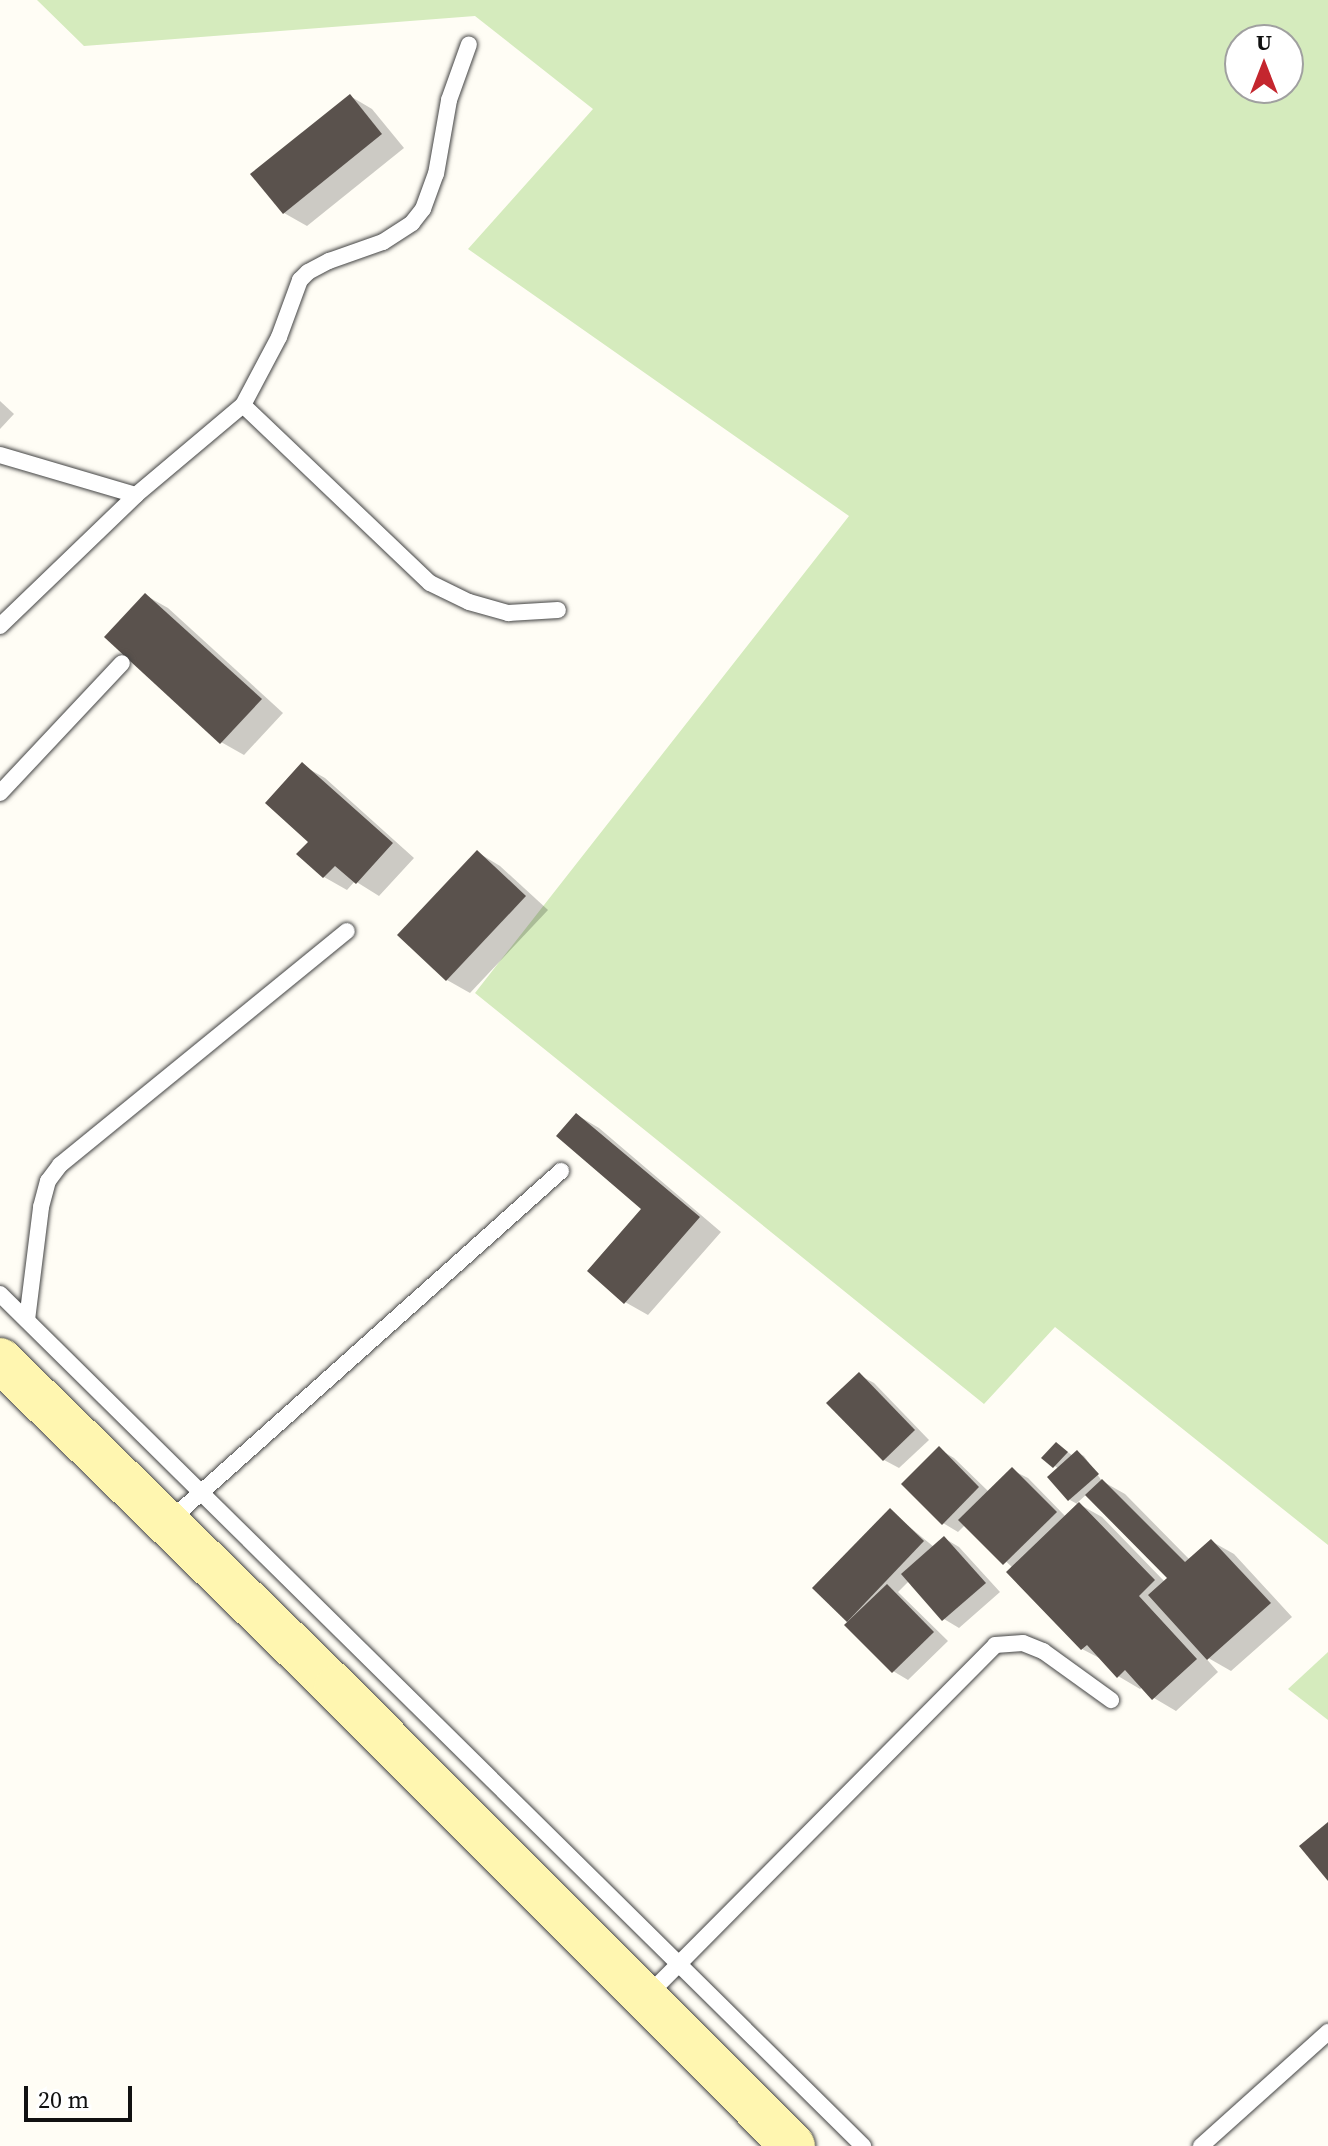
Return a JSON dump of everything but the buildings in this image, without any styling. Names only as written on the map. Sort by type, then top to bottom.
[{"type":"street","points":[[0,1360],[336,1688],[793,2146]]},
{"type":"lane","points":[[0,626],[136,495],[243,405],[279,337],[300,280],[329,261],[383,242],[412,223],[423,209],[436,174],[449,100],[469,44]]},
{"type":"lane","points":[[243,405],[430,583],[469,602],[508,613],[558,610]]},
{"type":"lane","points":[[0,455],[136,495]]},
{"type":"lane","points":[[0,793],[122,663]]},
{"type":"lane","points":[[27,1320],[41,1207],[48,1181],[60,1165],[347,931]]},
{"type":"lane","points":[[165,1524],[561,1171]]},
{"type":"lane","points":[[0,1294],[863,2146]]},
{"type":"lane","points":[[644,1998],[995,1645],[1023,1643],[1043,1651],[1111,1700]]},
{"type":"lane","points":[[1201,2146],[1328,2032]]},
{"type":"green space","points":[[37,0],[1328,0],[1328,1545],[1055,1327],[984,1404],[475,993],[849,516],[468,249],[593,109],[475,16],[84,46]]},
{"type":"green space","points":[[1328,1652],[1328,1720],[1288,1689]]}]
